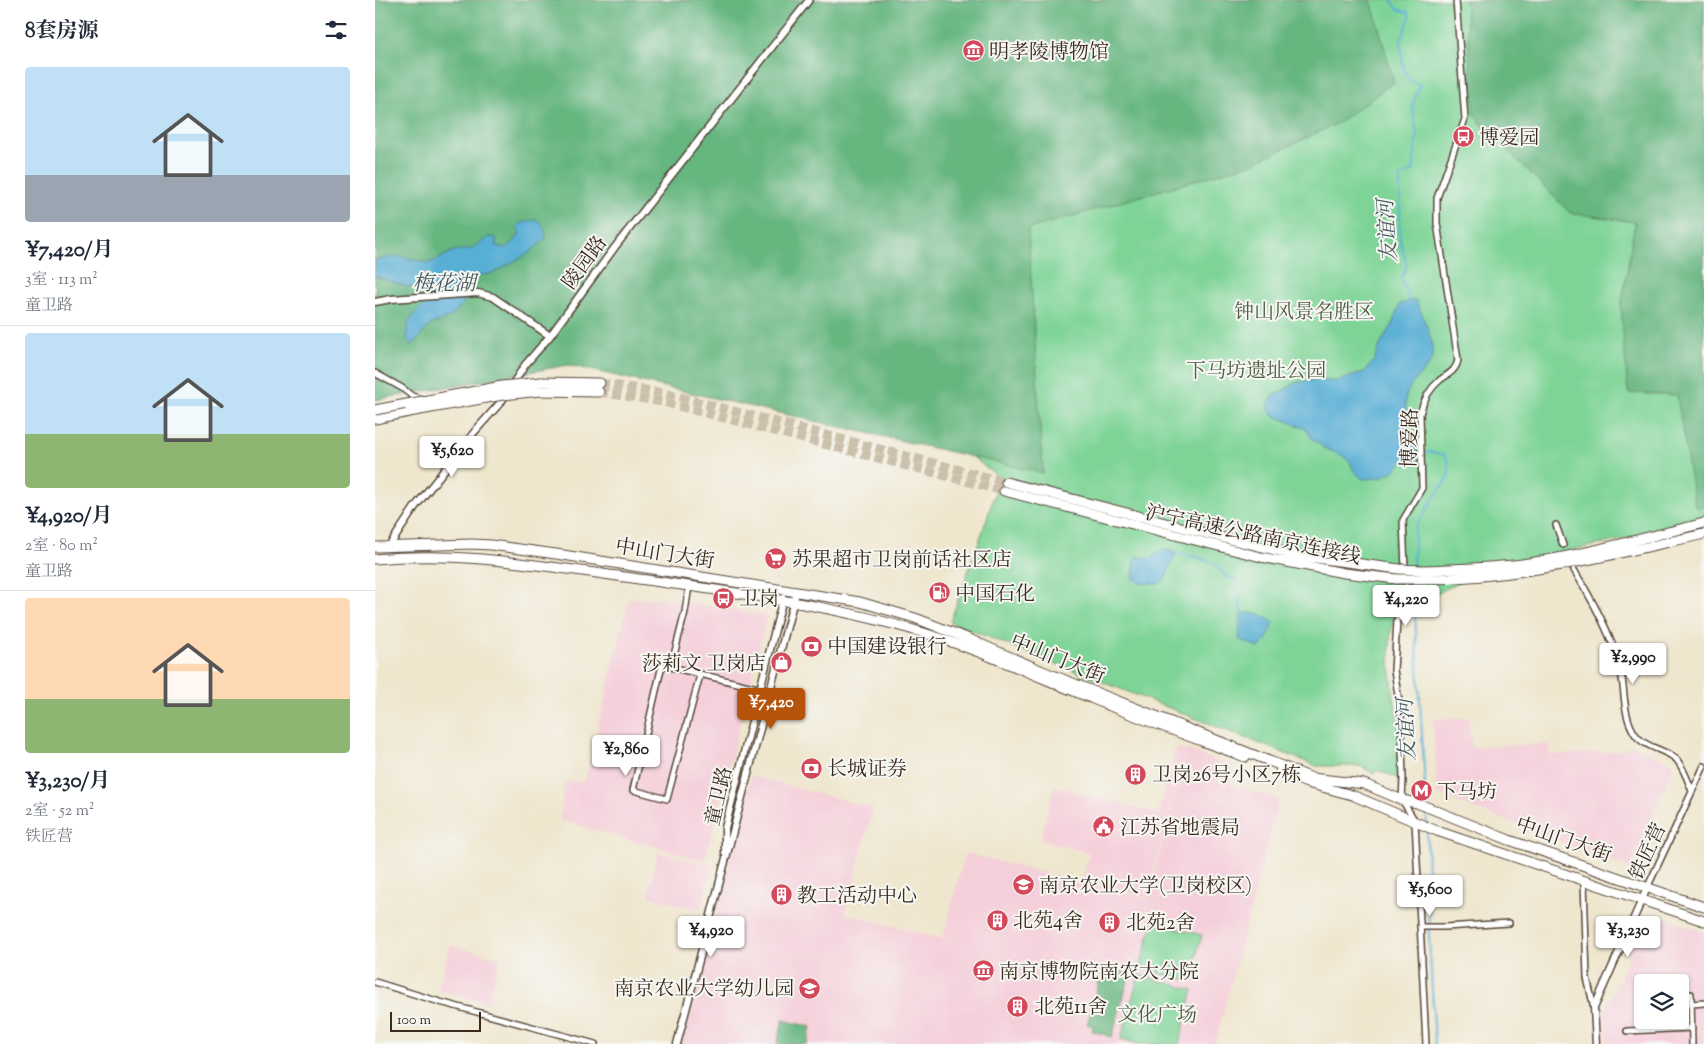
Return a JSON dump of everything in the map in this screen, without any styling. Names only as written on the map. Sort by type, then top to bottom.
[{"type":"main road","points":[[375,410],[502,386],[541,382],[599,388],[517,393],[375,419]]},
{"type":"main road","name":"沪宁高速公路南京连接线","points":[[1005,487],[1261,557],[1344,573],[1481,577],[1528,572],[1591,560],[1704,534]]},
{"type":"main road","name":"沪宁高速公路南京连接线","points":[[1423,574],[1522,564],[1576,554],[1704,524]]},
{"type":"main road","name":"中山门大街","points":[[375,547],[390,545],[491,545],[860,602],[915,618],[969,639],[1045,672],[1312,778],[1364,784],[1402,800],[1417,802],[1509,840],[1704,906]]},
{"type":"main road","name":"中山门大街","points":[[375,559],[486,558],[689,585],[862,616],[908,628],[1307,783],[1352,795],[1437,831],[1704,921]]},
{"type":"street","name":"陵园路","points":[[390,545],[415,508],[475,430],[501,402],[525,365],[550,336],[643,211],[809,0]]},
{"type":"street","name":"博爱路","points":[[1402,800],[1401,713],[1394,670],[1397,621],[1406,586],[1403,520],[1423,488],[1420,414],[1425,400],[1439,380],[1454,370],[1458,360],[1437,223],[1437,198],[1465,119],[1456,0]]},
{"type":"street","points":[[375,302],[391,298],[471,293],[493,297],[550,336]]},
{"type":"street","points":[[375,373],[402,388],[412,396],[425,400],[481,390],[501,402]]},
{"type":"street","points":[[1556,525],[1563,545]]},
{"type":"street","points":[[1574,570],[1610,636],[1620,666],[1627,717],[1635,735],[1650,746],[1676,759],[1692,791]]},
{"type":"street","points":[[671,667],[685,612],[689,585]]},
{"type":"street","name":"童卫路","points":[[725,864],[725,828],[785,590]]},
{"type":"street","name":"童卫路","points":[[677,1044],[796,592]]},
{"type":"street","points":[[700,675],[667,798],[633,790],[662,665],[770,691]]},
{"type":"street","name":"铁匠营","points":[[1594,1008],[1704,766]]},
{"type":"street","points":[[1402,800],[1415,821],[1422,927],[1426,1044]]},
{"type":"street","points":[[1584,881],[1587,978],[1594,1008],[1596,1044]]},
{"type":"street","points":[[1422,927],[1509,924]]},
{"type":"street","points":[[375,982],[440,1002],[595,1044]]},
{"type":"street","points":[[1691,994],[1692,1044]]},
{"type":"street","points":[[1692,1004],[1704,1003]]},
{"type":"street","points":[[1627,1031],[1692,1028]]},
{"type":"shaded area","points":[[661,598],[767,616],[705,861],[560,820],[564,782],[585,781],[629,599]]},
{"type":"shaded area","points":[[1468,718],[1472,747],[1548,744],[1550,755],[1620,751],[1631,745],[1674,764],[1630,868],[1437,794],[1433,719]]},
{"type":"shaded area","name":"江苏省地震局","points":[[1176,748],[1186,750],[1146,897],[1082,880],[1090,853],[1040,840],[1054,786],[1158,814]]},
{"type":"shaded area","name":"南京农业大学(卫岗校区)","points":[[1187,750],[1232,766],[1230,784],[1279,800],[1215,1044],[682,1044],[751,776],[873,808],[845,913],[943,939],[965,853],[1147,899]]},
{"type":"shaded area","points":[[658,852],[712,866],[701,910],[650,897],[649,890]]},
{"type":"shaded area","points":[[1652,913],[1704,932],[1704,1044],[1606,1044],[1604,1013],[1639,935]]},
{"type":"shaded area","points":[[450,945],[500,958],[488,1003],[438,990]]},
{"type":"green space","name":"钟山风景名胜区","points":[[375,0],[1704,0],[1704,523],[1485,568],[1394,617],[1390,657],[1399,738],[1398,778],[1376,770],[1374,774],[1361,766],[1317,766],[950,622],[1000,478]]},
{"type":"green space","points":[[375,0],[1371,0],[1394,82],[1338,123],[1251,164],[1028,229],[1043,473],[568,365],[375,400]]},
{"type":"green space","points":[[1465,0],[1704,0],[1704,506],[1695,507],[1677,395],[1628,393],[1621,308],[1635,222],[1570,213],[1474,116]]},
{"type":"green space","points":[[1153,922],[1202,935],[1190,981],[1140,968]]},
{"type":"green space","points":[[1103,967],[1130,974],[1112,1037],[1092,1031],[1093,1026],[1087,1024]]},
{"type":"green space","name":"文化广场","points":[[1139,975],[1193,990],[1179,1044],[1140,1044],[1121,1039]]},
{"type":"green space","points":[[783,1020],[811,1027],[807,1044],[777,1044]]},
{"type":"water","name":"梅花湖","points":[[535,220],[539,221],[544,228],[546,238],[532,251],[494,273],[476,276],[470,281],[463,304],[451,317],[430,325],[413,345],[407,340],[410,319],[424,304],[423,293],[418,288],[404,286],[375,276],[375,260],[399,256],[428,263],[453,251],[471,249],[489,237],[496,238],[497,246],[504,248],[512,244],[520,233],[517,228],[519,224]]},
{"type":"water","points":[[1416,300],[1429,332],[1432,357],[1430,363],[1410,387],[1406,397],[1408,424],[1402,434],[1403,440],[1415,447],[1415,457],[1401,463],[1393,472],[1380,478],[1362,479],[1354,471],[1350,462],[1343,456],[1324,448],[1312,439],[1306,429],[1272,415],[1268,404],[1274,396],[1295,383],[1309,380],[1338,381],[1364,372],[1374,361],[1400,304]]},
{"type":"water","points":[[1163,549],[1176,553],[1164,581],[1159,584],[1139,583],[1133,577],[1136,556],[1151,558]]},
{"type":"water","points":[[1241,612],[1260,614],[1274,623],[1265,642],[1259,648],[1239,639]]},
{"type":"waterway","name":"友谊河","points":[[1392,1],[1397,9],[1408,12],[1410,17],[1401,40],[1402,58],[1404,70],[1409,80],[1420,85],[1412,105],[1417,134],[1413,171],[1400,178],[1400,240],[1407,266],[1401,278],[1409,299],[1408,304]]},
{"type":"waterway","name":"友谊河","points":[[1413,566],[1415,527],[1449,476],[1449,463],[1445,455],[1431,452],[1415,453]]},
{"type":"waterway","points":[[1176,553],[1216,564],[1224,575],[1237,580],[1241,612]]},
{"type":"waterway","name":"友谊河","points":[[1413,581],[1426,803]]},
{"type":"waterway","name":"友谊河","points":[[1426,810],[1427,823]]},
{"type":"waterway","name":"友谊河","points":[[1427,830],[1429,937],[1435,1044]]},
{"type":"tunnel","points":[[600,383],[665,393],[1006,482]]},
{"type":"tunnel","points":[[599,392],[663,402],[1004,491]]},
{"type":"place","name":"明孝陵博物馆","points":[[973,51]]},
{"type":"place","name":"博爱园","points":[[1463,137]]},
{"type":"place","name":"苏果超市卫岗前话社区店","points":[[776,559]]},
{"type":"place","name":"中国石化","points":[[939,593]]},
{"type":"place","name":"卫岗","points":[[723,598]]},
{"type":"place","name":"中国建设银行","points":[[811,646]]},
{"type":"place","name":"莎莉文 卫岗店","points":[[782,663]]},
{"type":"place","name":"长城证券","points":[[811,768]]},
{"type":"place","name":"卫岗26号小区7栋","points":[[1136,774]]},
{"type":"place","name":"下马坊","points":[[1421,791]]},
{"type":"place","name":"江苏省地震局","points":[[1104,827]]},
{"type":"place","name":"南京农业大学(卫岗校区)","points":[[1023,885]]},
{"type":"place","name":"教工活动中心","points":[[781,895]]},
{"type":"place","name":"北苑4舍","points":[[997,920]]},
{"type":"place","name":"北苑2舍","points":[[1110,922]]},
{"type":"place","name":"南京博物院南农大分院","points":[[983,971]]},
{"type":"place","name":"南京农业大学幼儿园","points":[[810,988]]},
{"type":"place","name":"北苑11舍","points":[[1018,1006]]},
{"type":"park label","name":"下马坊遗址公园","points":[[1256,370]]}]
